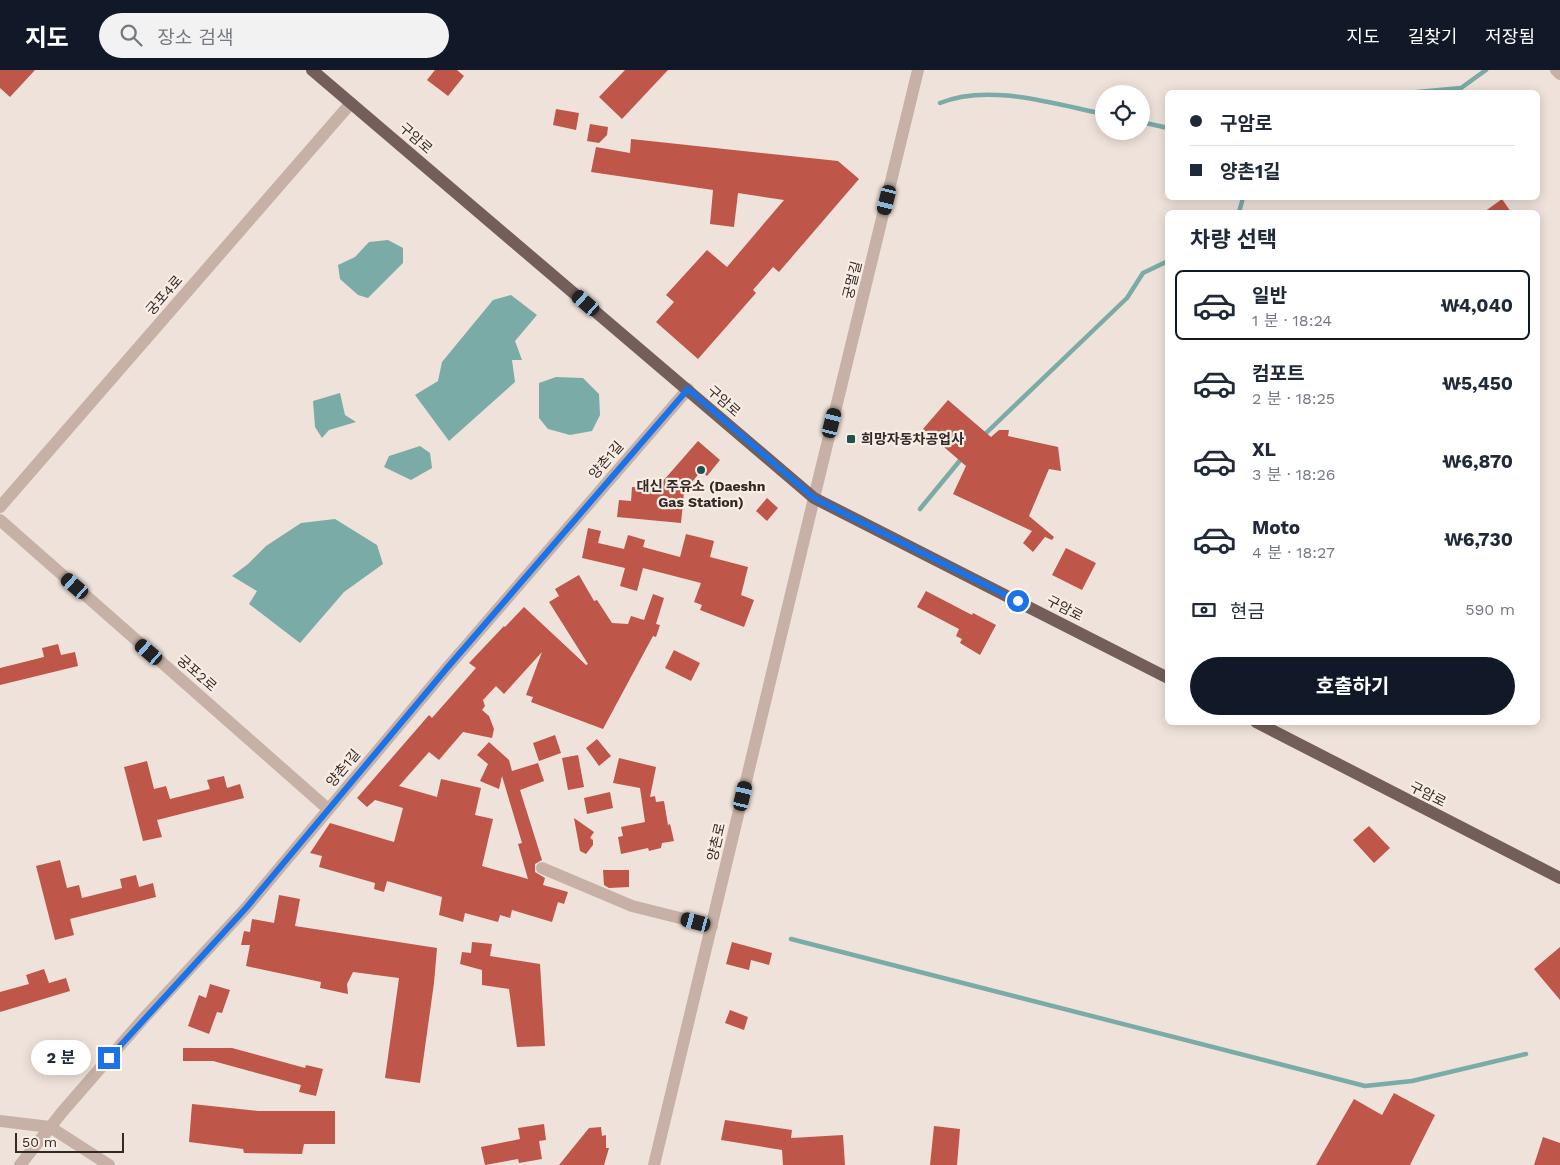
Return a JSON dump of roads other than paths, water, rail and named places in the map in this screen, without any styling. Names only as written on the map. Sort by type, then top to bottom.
[{"type":"main road","name":"구암로","points":[[312,70],[814,498],[1165,676]]},
{"type":"main road","name":"구암로","points":[[1262,725],[1560,878]]},
{"type":"street","name":"궁멀길","points":[[814,498],[918,70]]},
{"type":"street","points":[[1556,70],[1560,74]]},
{"type":"street","name":"궁포4로","points":[[0,507],[351,103]]},
{"type":"street","name":"양촌1길","points":[[20,1165],[50,1127],[144,1018],[246,908],[456,657],[688,389]]},
{"type":"street","name":"양촌로","points":[[654,1165],[814,498]]},
{"type":"street","name":"궁포2로","points":[[0,520],[328,809]]},
{"type":"street","points":[[542,868],[632,906],[712,926]]},
{"type":"street","points":[[0,1121],[50,1127],[109,1165]]},
{"type":"water","points":[[388,240],[403,248],[403,263],[368,298],[358,295],[340,279],[338,265],[355,257],[369,242]]},
{"type":"water","points":[[511,295],[537,315],[515,341],[522,360],[512,360],[515,382],[449,441],[415,395],[438,381],[442,362],[493,300]]},
{"type":"water","points":[[556,377],[583,378],[599,394],[600,415],[592,431],[570,435],[548,429],[539,418],[539,383]]},
{"type":"water","points":[[340,393],[345,415],[356,422],[329,430],[322,438],[315,427],[313,401]]},
{"type":"water","points":[[420,446],[430,453],[432,468],[411,480],[384,467],[389,456]]},
{"type":"water","points":[[335,519],[377,545],[383,564],[344,592],[300,643],[249,604],[257,591],[232,576],[248,564],[266,546],[301,523]]},
{"type":"waterway","points":[[1439,90],[1461,88],[1486,70]]},
{"type":"waterway","points":[[940,103],[959,97],[1000,95],[1022,97],[1095,112]]},
{"type":"waterway","points":[[1150,124],[1165,127]]},
{"type":"waterway","points":[[1240,210],[1242,200]]},
{"type":"waterway","points":[[983,436],[1127,298],[1143,273],[1165,262]]},
{"type":"waterway","points":[[920,509],[962,458]]},
{"type":"waterway","points":[[791,939],[1365,1086],[1412,1081],[1526,1054]]},
{"type":"place","name":"희망자동차공업사","points":[[851,439]]},
{"type":"place","name":"대신 주유소 (Daeshn Gas Station)","points":[[701,470]]}]
